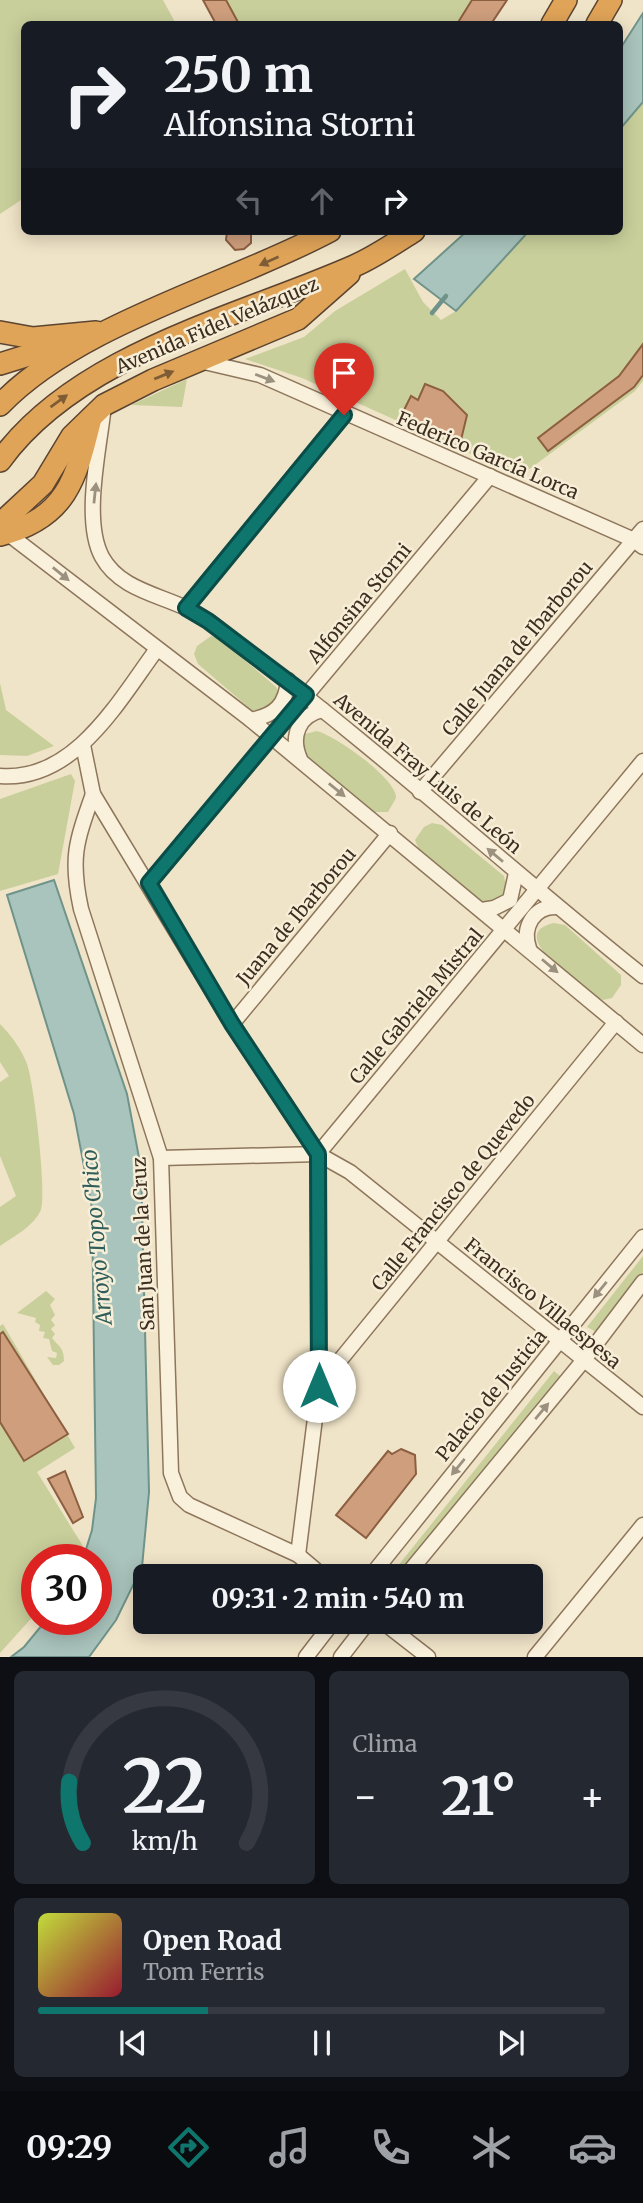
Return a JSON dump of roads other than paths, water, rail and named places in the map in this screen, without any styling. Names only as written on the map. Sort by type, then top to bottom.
[{"type":"highway","points":[[554,21],[566,0]]},
{"type":"highway","points":[[599,21],[611,0]]},
{"type":"highway","name":"Avenida Fidel Velázquez","points":[[0,405],[21,386],[70,352],[112,329],[238,275],[322,235]]},
{"type":"highway","name":"Avenida Fidel Velázquez","points":[[0,461],[44,412],[105,373],[164,343],[358,265],[407,235]]},
{"type":"highway","points":[[2,531],[43,484],[72,436],[98,411],[141,385],[298,319],[358,265]]},
{"type":"highway","points":[[0,332],[33,338],[112,329]]},
{"type":"highway","points":[[0,365],[29,355],[70,352]]},
{"type":"street","name":"Federico García Lorca","points":[[199,361],[260,376],[344,415],[640,538]]},
{"type":"street","name":"Avenida Fray Luis de León","points":[[98,411],[92,520],[102,557],[125,582],[186,608],[288,680],[516,873],[643,976]]},
{"type":"street","points":[[186,608],[344,415]]},
{"type":"street","name":"Alfonsina Storni","points":[[149,883],[490,476]]},
{"type":"street","points":[[2,531],[300,759],[643,1045]]},
{"type":"street","name":"Calle Juana de Ibarborou","points":[[420,792],[640,538]]},
{"type":"street","points":[[0,776],[26,774],[83,745],[157,649]]},
{"type":"street","points":[[251,720],[273,713],[279,707],[287,693],[288,680]]},
{"type":"street","points":[[300,759],[295,741],[298,727],[309,715],[323,710]]},
{"type":"street","points":[[83,745],[93,794],[232,1024],[318,1154],[319,1386],[298,1555]]},
{"type":"street","name":"Calle Gabriela Mistral","points":[[318,1154],[643,761]]},
{"type":"street","name":"San Juan de la Cruz","points":[[93,794],[78,836],[73,871],[80,909],[161,1158],[171,1473],[174,1486],[189,1505],[298,1555],[309,1564]]},
{"type":"street","name":"Juana de Ibarborou","points":[[232,1024],[390,834]]},
{"type":"street","points":[[482,910],[494,908],[510,900],[516,873]]},
{"type":"street","points":[[529,948],[526,932],[530,920],[543,909],[557,907]]},
{"type":"street","name":"Calle Francisco de Quevedo","points":[[319,1386],[438,1244],[616,1022]]},
{"type":"street","points":[[161,1158],[318,1154]]},
{"type":"street","name":"Francisco Villaespesa","points":[[318,1154],[350,1172],[643,1407]]},
{"type":"street","name":"Palacio de Justicia","points":[[380,1564],[643,1237]]},
{"type":"street","points":[[416,1564],[583,1361],[643,1282]]},
{"type":"street","points":[[535,1657],[643,1525]]},
{"type":"street","points":[[306,1657],[324,1634]]},
{"type":"street","points":[[341,1657],[359,1634]]},
{"type":"street","points":[[398,1634],[428,1657]]},
{"type":"water","points":[[643,13],[643,102],[623,125],[623,44]]},
{"type":"water","points":[[463,235],[525,235],[456,311],[414,279]]},
{"type":"water","points":[[54,880],[127,1094],[141,1168],[149,1492],[142,1564],[133,1564],[133,1585],[112,1625],[112,1544],[88,1544],[96,1498],[92,1208],[74,1114],[7,895]]},
{"type":"water","points":[[34,1635],[105,1635],[89,1657],[11,1657]]},
{"type":"waterway","name":"Arroyo Topo Chico","points":[[432,313],[446,296]]}]
